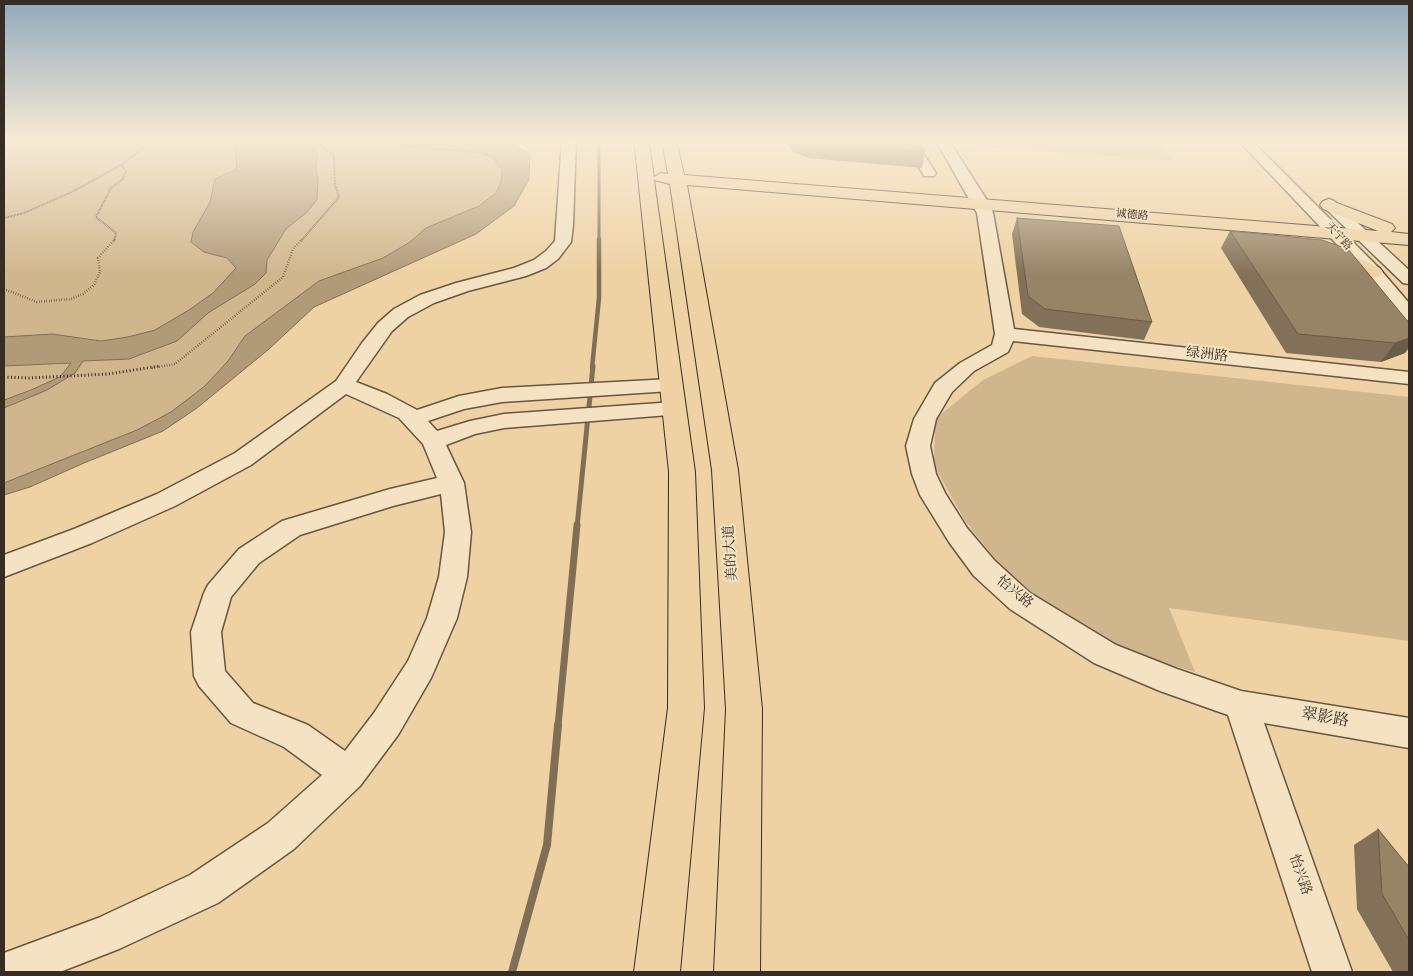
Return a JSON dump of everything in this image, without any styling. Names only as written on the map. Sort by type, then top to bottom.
[{"type":"main road","points":[[646,185],[682,472],[686,708],[657,972]]},
{"type":"main road","name":"诚德路","points":[[650,185],[684,197],[983,209]]},
{"type":"main road","name":"美的大道","points":[[681,185],[725,470],[744,709],[737,972]]},
{"type":"main road","name":"诚德路","points":[[684,197],[731,192],[983,209],[1366,240],[1409,239]]},
{"type":"main road","points":[[712,198],[731,192]]},
{"type":"main road","points":[[1248,230],[1302,222],[1322,208],[1409,235]]},
{"type":"main road","points":[[1248,230],[1334,252],[1372,272]]},
{"type":"main road","name":"诚德路","points":[[1366,240],[1409,249]]},
{"type":"street","points":[[4,566],[83,536],[166,500],[243,459],[344,385],[369,347],[385,327],[400,313],[428,299],[462,287],[520,272],[540,264],[552,255],[563,242],[566,185]]},
{"type":"street","points":[[960,185],[983,209],[1005,334]]},
{"type":"street","name":"天宁路","points":[[1295,185],[1322,208],[1366,240],[1409,279]]},
{"type":"street","name":"天宁路","points":[[1301,185],[1322,208],[1338,238],[1372,272],[1409,315]]},
{"type":"street","name":"绿洲路","points":[[1005,334],[1409,378]]},
{"type":"street","name":"怡兴路","points":[[1005,334],[1001,348],[967,366],[943,388],[925,420],[918,446],[924,474],[933,495],[958,535],[984,568],[1020,601],[1105,654],[1171,681],[1241,705],[1332,972]]},
{"type":"street","points":[[8,972],[105,935],[204,889],[282,836],[348,774],[386,724],[420,669],[442,618],[453,577],[458,532],[452,483],[423,430],[407,413],[344,385]]},
{"type":"street","points":[[423,430],[468,401],[502,395],[559,392],[673,397]]},
{"type":"street","points":[[423,430],[470,428],[504,421],[559,416],[673,397]]},
{"type":"street","points":[[348,774],[296,736],[242,713],[210,676],[206,632],[218,593],[250,556],[291,528],[390,498],[452,483]]},
{"type":"street","name":"翠影路","points":[[1241,705],[1409,733]]},
{"type":"path","points":[[4,218],[24,213],[86,185]]},
{"type":"path","points":[[4,289],[37,302],[71,299],[83,294],[94,285],[100,272],[98,258],[114,242],[116,233],[96,217],[111,188],[116,185]]},
{"type":"path","points":[[4,377],[29,378],[108,374],[175,364],[283,277],[293,249],[339,197],[335,185]]},
{"type":"shaded area","points":[[4,185],[526,185],[514,206],[476,234],[314,307],[269,349],[197,408],[163,431],[30,487],[4,495]]},
{"type":"shaded area","points":[[214,185],[318,185],[317,200],[306,213],[286,229],[267,260],[266,273],[255,284],[208,313],[177,341],[129,359],[83,361],[75,373],[47,390],[4,408],[4,400],[60,377],[71,363],[4,366],[4,337],[52,334],[101,341],[128,337],[155,330],[213,293],[236,268],[227,258],[204,252],[191,242],[193,232],[210,202]]},
{"type":"shaded area","points":[[500,185],[526,185],[514,206],[476,234],[314,307],[269,349],[197,408],[163,431],[30,487],[4,495],[4,483],[137,430],[171,412],[205,386],[228,361],[245,336],[319,281],[383,258],[410,242],[426,228],[479,206],[496,193]]},
{"type":"shaded area","points":[[1032,356],[1409,397],[1409,641],[1169,608],[1195,672],[1120,650],[1058,615],[1006,573],[965,521],[934,465],[935,419],[983,380]]},
{"type":"building","points":[[1017,218],[1119,226],[1152,322],[1045,309],[1028,296]]},
{"type":"building","points":[[1230,231],[1322,240],[1348,249],[1409,323],[1409,338],[1395,343],[1298,334]]},
{"type":"building","points":[[1378,829],[1409,867],[1409,940],[1382,894]]},
{"type":"waterway","points":[[592,368],[599,298],[599,185]]},
{"type":"waterway","points":[[577,527],[593,366]]},
{"type":"waterway","points":[[558,726],[577,525]]},
{"type":"waterway","points":[[512,972],[547,845],[558,725]]}]
